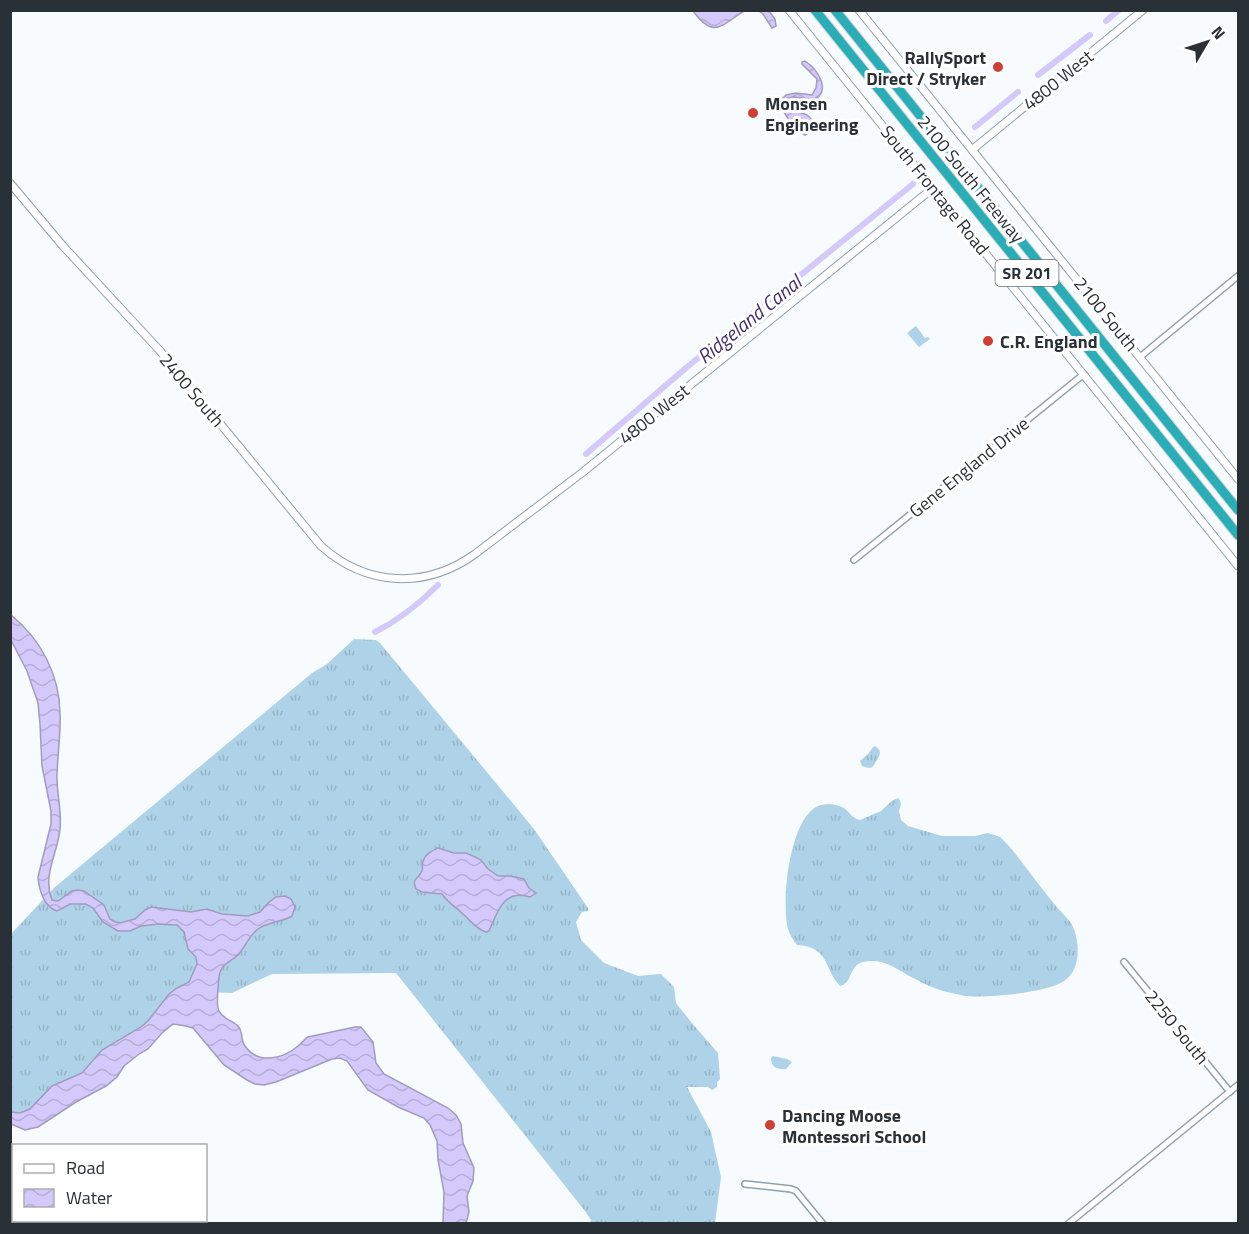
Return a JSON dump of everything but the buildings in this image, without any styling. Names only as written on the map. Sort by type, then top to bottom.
[{"type":"highway","name":"2100 South Freeway","points":[[814,10],[1239,535]]},
{"type":"highway","name":"2100 South Freeway","points":[[835,10],[1239,510]]},
{"type":"street","name":"South Frontage Road","points":[[789,10],[1239,566]]},
{"type":"street","name":"2100 South","points":[[859,10],[1239,478]]},
{"type":"street","name":"4800 West","points":[[973,149],[1143,10]]},
{"type":"street","name":"2400 South","points":[[10,183],[74,258],[156,347],[316,541],[344,564],[384,578]]},
{"type":"street","name":"4800 West","points":[[384,578],[407,579],[428,576],[447,571],[468,559],[583,472],[933,188]]},
{"type":"street","points":[[1140,357],[1239,276]]},
{"type":"street","name":"Gene England Drive","points":[[854,560],[1084,374]]},
{"type":"street","name":"2250 South","points":[[1124,962],[1230,1092]]},
{"type":"street","points":[[1068,1224],[1239,1085]]},
{"type":"street","points":[[745,1184],[796,1191],[824,1224]]},
{"type":"green space","points":[[916,326],[925,338],[930,339],[919,347],[907,333]]},
{"type":"green space","points":[[354,639],[376,640],[380,643],[534,829],[588,908],[588,911],[582,912],[576,922],[581,940],[604,963],[638,976],[661,974],[674,987],[676,1003],[718,1053],[720,1079],[717,1087],[712,1090],[708,1087],[687,1087],[711,1132],[721,1177],[715,1223],[590,1223],[591,1220],[585,1211],[396,973],[272,974],[232,993],[206,992],[28,1119],[11,1115],[11,934],[55,887],[312,673],[327,664]]},
{"type":"green space","points":[[875,746],[880,754],[874,766],[870,768],[862,766],[860,761]]},
{"type":"green space","points":[[899,798],[901,820],[908,826],[942,836],[975,836],[988,833],[1000,837],[1008,845],[1073,927],[1078,956],[1070,976],[1055,985],[1031,992],[965,996],[937,989],[887,964],[872,961],[858,964],[848,981],[840,986],[821,954],[808,947],[797,945],[788,929],[787,882],[794,844],[808,814],[818,806],[832,804],[842,807],[860,820],[881,811],[893,800]]},
{"type":"green space","points":[[773,1056],[792,1062],[786,1069],[777,1068],[772,1064]]},
{"type":"water","points":[[693,11],[744,11],[723,25],[712,27],[700,20]]},
{"type":"water","points":[[759,11],[769,11],[775,19],[776,26],[772,28]]},
{"type":"water","points":[[805,61],[818,74],[822,91],[814,100],[787,98],[784,105],[792,111],[807,115],[812,120],[812,128],[805,135],[789,121],[780,101],[786,95],[796,93],[812,95],[817,79],[802,64]]},
{"type":"water","points":[[11,615],[40,647],[57,686],[60,714],[57,778],[60,823],[49,882],[52,900],[58,901],[72,891],[84,891],[104,905],[110,919],[120,923],[135,919],[151,907],[191,912],[207,909],[222,914],[248,916],[260,912],[276,897],[285,896],[291,899],[295,907],[292,916],[258,929],[238,955],[222,968],[218,984],[219,1011],[239,1027],[244,1044],[250,1052],[264,1058],[278,1057],[292,1051],[308,1037],[361,1027],[373,1042],[376,1063],[384,1074],[448,1108],[461,1124],[463,1143],[474,1168],[473,1181],[467,1196],[469,1212],[466,1223],[443,1223],[444,1192],[437,1141],[430,1125],[424,1118],[368,1090],[347,1061],[340,1058],[332,1059],[276,1082],[264,1085],[255,1084],[224,1065],[193,1028],[173,1024],[148,1049],[124,1066],[117,1077],[106,1086],[38,1127],[25,1130],[11,1124],[11,1112],[20,1113],[30,1109],[52,1086],[82,1073],[102,1050],[148,1021],[169,994],[189,982],[197,964],[196,957],[188,949],[184,932],[177,925],[158,924],[141,926],[130,931],[118,931],[103,922],[93,908],[86,904],[70,904],[57,911],[49,906],[43,897],[38,877],[51,824],[51,811],[42,766],[38,703],[27,671],[11,640]]},
{"type":"water","points":[[438,848],[475,857],[498,876],[524,879],[529,888],[536,893],[530,897],[521,895],[508,899],[499,909],[489,931],[482,931],[442,894],[422,892],[416,889],[415,881],[422,871],[424,859]]},
{"type":"waterway","name":"Ridgeland Canal","points":[[1106,21],[1119,10]]},
{"type":"waterway","name":"Ridgeland Canal","points":[[1038,75],[1090,35]]},
{"type":"waterway","name":"Ridgeland Canal","points":[[975,127],[1018,92]]},
{"type":"waterway","name":"Ridgeland Canal","points":[[586,454],[687,367],[913,184]]},
{"type":"waterway","name":"Ridgeland Canal","points":[[375,632],[408,611],[438,585]]},
{"type":"place","name":"RallySport Direct / Stryker","points":[[998,67]]},
{"type":"place","name":"Monsen Engineering","points":[[753,113]]},
{"type":"place","name":"C.R. England","points":[[988,341]]},
{"type":"place","name":"Dancing Moose Montessori School","points":[[770,1125]]}]
